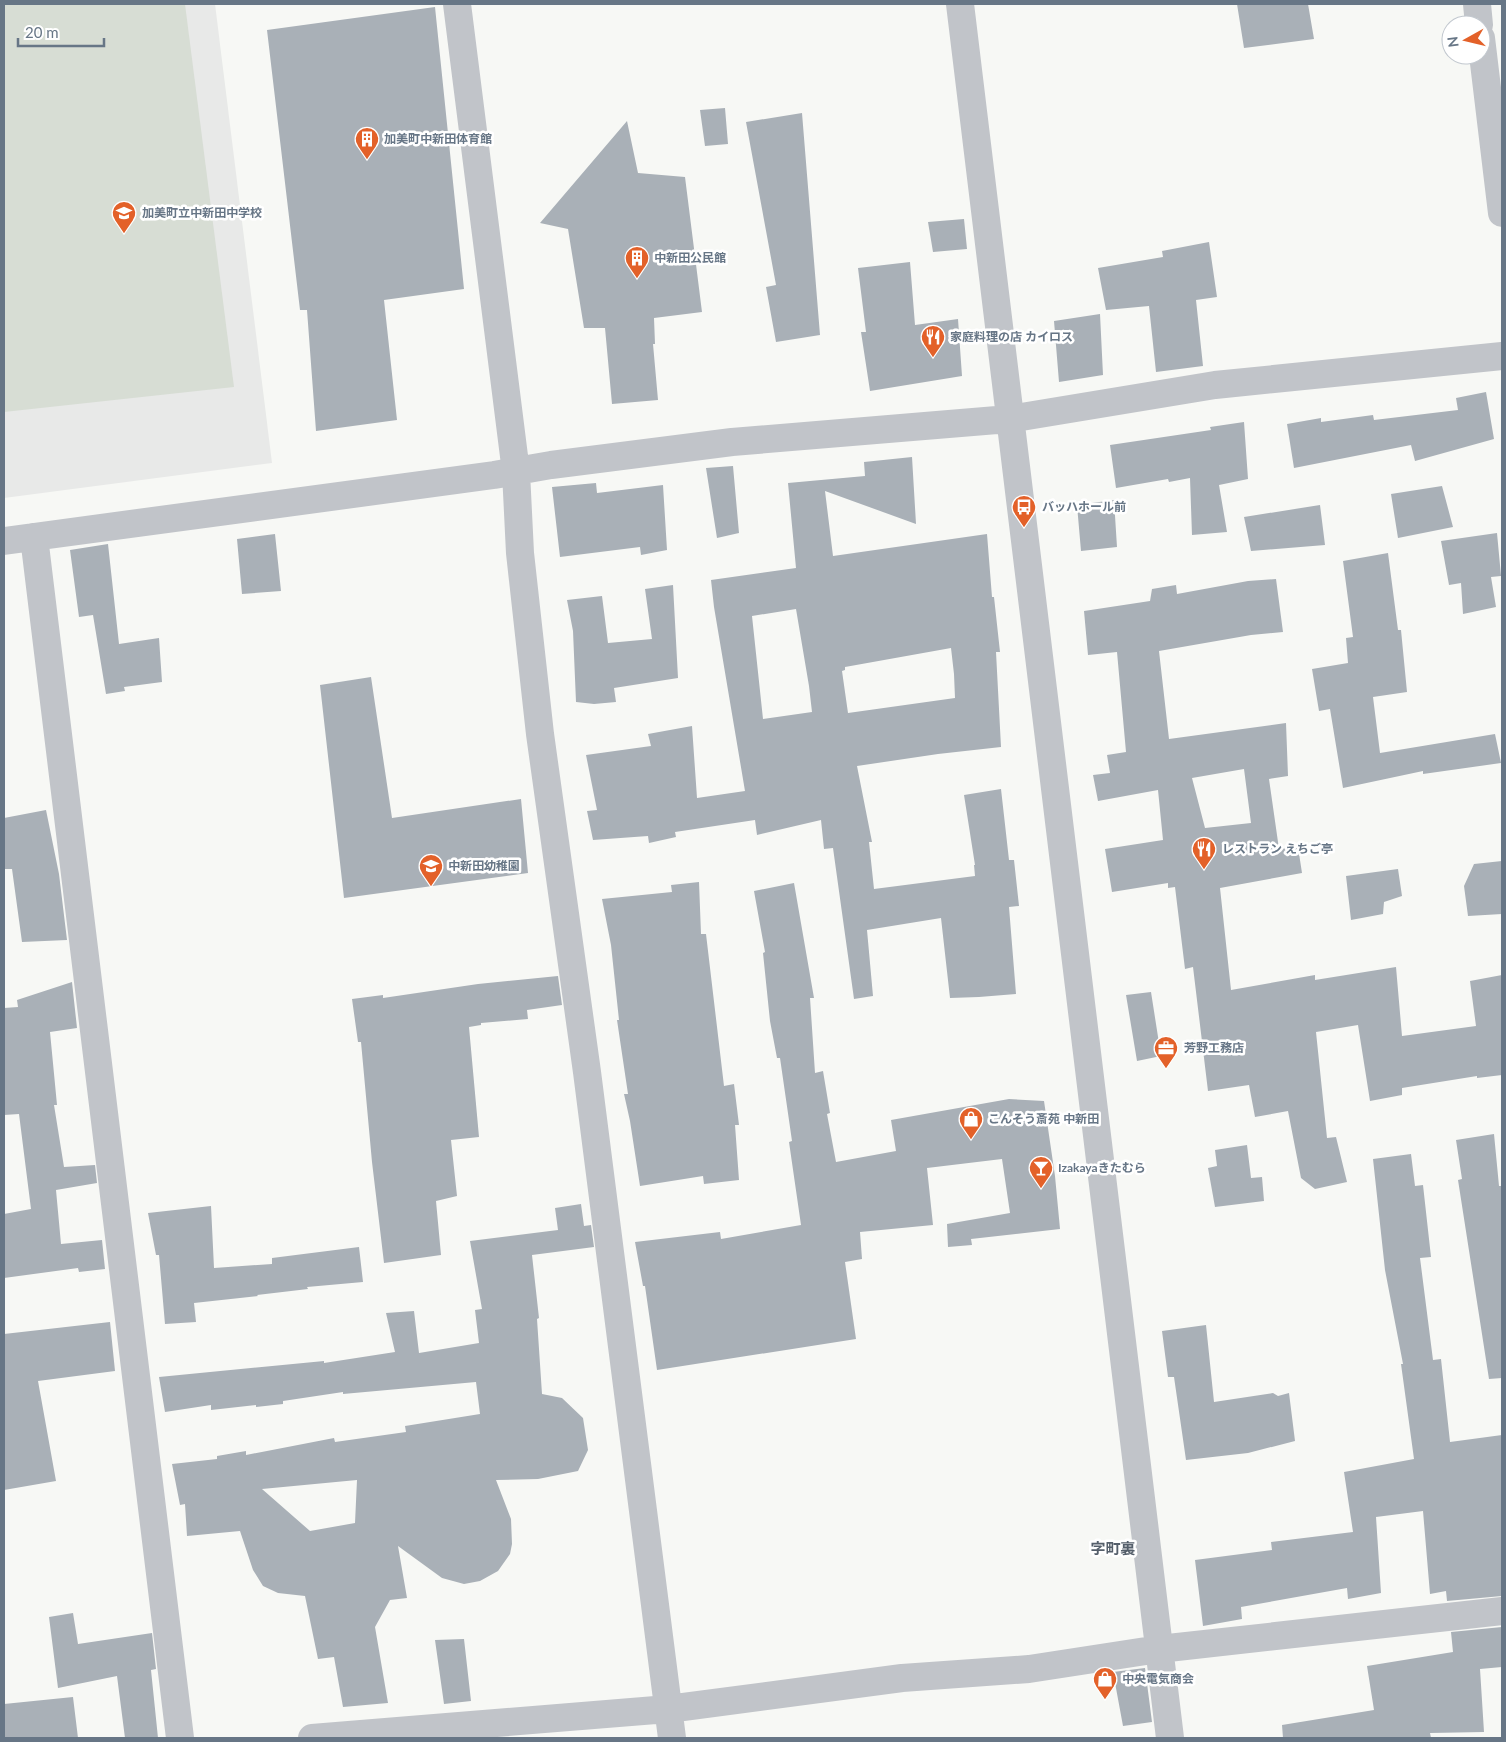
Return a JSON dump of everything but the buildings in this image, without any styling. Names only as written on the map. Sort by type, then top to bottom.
[{"type":"street","points":[[457,4],[516,472],[520,553],[540,734],[587,1072],[672,1738]]},
{"type":"street","points":[[960,4],[1170,1738]]},
{"type":"street","points":[[1484,65],[1502,213]]},
{"type":"street","points":[[4,540],[732,442],[1010,419],[1215,385],[1502,356]]},
{"type":"street","points":[[34,537],[180,1738]]},
{"type":"street","points":[[312,1738],[668,1709],[902,1678],[1029,1669],[1159,1649],[1502,1612]]},
{"type":"shaded area","name":"加美町立中新田中学校","points":[[4,4],[215,4],[272,463],[4,498]]},
{"type":"shaded area","name":"加美町立中新田中学校","points":[[4,4],[185,4],[234,387],[4,412]]},
{"type":"place","name":"加美町中新田体育館","points":[[367,160]]},
{"type":"place","name":"加美町立中新田中学校","points":[[124,234]]},
{"type":"place","name":"中新田公民館","points":[[637,279]]},
{"type":"place","name":"家庭料理の店 カイロス","points":[[933,358]]},
{"type":"place","name":"バッハホール前","points":[[1024,528]]},
{"type":"place","name":"レストラン えちご亭","points":[[1204,870]]},
{"type":"place","name":"中新田幼稚園","points":[[431,887]]},
{"type":"place","name":"芳野工務店","points":[[1166,1069]]},
{"type":"place","name":"こんそう斎苑 中新田","points":[[971,1140]]},
{"type":"place","name":"Izakayaきたむら","points":[[1041,1189]]},
{"type":"place","name":"中央電気商会","points":[[1105,1700]]},
{"type":"district","name":"字町裏","points":[[1113,1549]]}]
